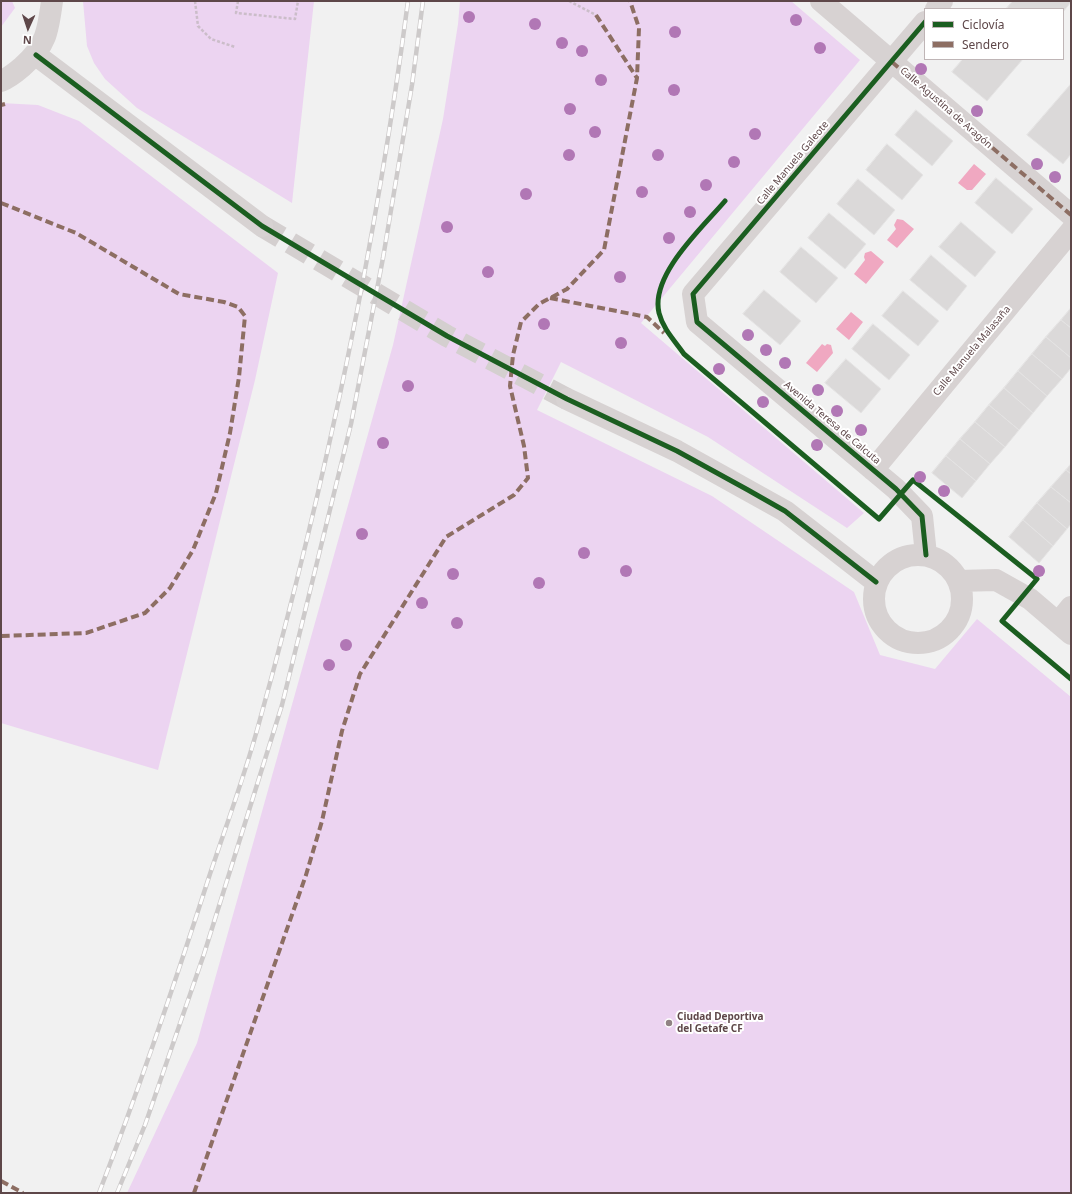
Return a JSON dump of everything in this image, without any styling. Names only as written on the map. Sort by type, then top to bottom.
[{"type":"street","points":[[1,81],[8,78],[36,55],[46,35],[52,1]]},
{"type":"street","name":"Calle Agustina de Aragón","points":[[821,1],[1071,215]]},
{"type":"street","name":"Calle Manuela Galeote","points":[[697,322],[693,294],[924,23]]},
{"type":"street","points":[[36,55],[262,226]]},
{"type":"street","name":"Calle Manuela Malasaña","points":[[873,470],[1071,231]]},
{"type":"street","name":"Avenida Teresa de Calcuta","points":[[697,322],[896,489],[922,516],[926,555]]},
{"type":"street","points":[[567,399],[677,451],[785,511],[876,582]]},
{"type":"street","points":[[911,555],[926,555],[939,560],[950,569],[958,580],[962,594],[961,609],[955,623],[946,633],[933,640],[918,643],[904,641],[891,634],[881,624],[875,611],[873,596],[876,582],[884,569],[896,560],[911,555]]},
{"type":"street","points":[[958,580],[996,580],[1067,621]]},
{"type":"path","points":[[195,1],[198,26],[211,39],[235,47]]},
{"type":"path","points":[[238,1],[236,13],[295,19],[298,1]]},
{"type":"path","points":[[569,1],[596,15]]},
{"type":"shaded area","points":[[1,1],[12,1],[15,8],[1,27]]},
{"type":"shaded area","points":[[83,1],[314,1],[292,203],[137,108],[105,79],[94,63],[87,46]]},
{"type":"shaded area","points":[[460,1],[791,1],[860,60],[641,323],[864,513],[847,528],[708,437],[561,362],[537,410],[712,496],[854,592],[880,655],[935,669],[977,619],[1071,697],[1071,1193],[127,1193],[197,1043],[393,345],[443,119],[458,24]]},
{"type":"shaded area","points":[[1,103],[38,105],[79,121],[278,273],[255,380],[158,770],[1,723]]},
{"type":"shaded area","points":[[974,164],[986,174],[972,190],[967,190],[958,183]]},
{"type":"shaded area","points":[[897,219],[903,220],[914,229],[897,248],[887,240],[896,229],[894,225]]},
{"type":"shaded area","points":[[871,251],[884,262],[866,284],[854,274],[865,260],[865,253]]},
{"type":"shaded area","points":[[851,312],[863,322],[849,340],[836,329]]},
{"type":"shaded area","points":[[822,344],[825,346],[827,344],[831,345],[833,353],[817,372],[806,363]]},
{"type":"building","points":[[1013,1],[1071,1],[1064,11],[1064,8],[1007,8]]},
{"type":"building","points":[[962,60],[1022,60],[987,101],[952,72]]},
{"type":"building","points":[[1071,84],[1071,154],[1063,164],[1027,135]]},
{"type":"building","points":[[916,110],[953,141],[932,166],[895,135]]},
{"type":"building","points":[[887,144],[923,175],[902,200],[866,170]]},
{"type":"building","points":[[996,178],[1033,209],[1012,234],[975,203]]},
{"type":"building","points":[[858,179],[895,210],[874,235],[837,204]]},
{"type":"building","points":[[829,213],[866,244],[845,269],[808,238]]},
{"type":"building","points":[[961,222],[996,252],[975,277],[939,247]]},
{"type":"building","points":[[801,247],[838,278],[816,303],[780,272]]},
{"type":"building","points":[[931,255],[967,286],[947,311],[910,280]]},
{"type":"building","points":[[764,290],[801,321],[780,345],[743,314]]},
{"type":"building","points":[[903,291],[939,321],[918,346],[882,316]]},
{"type":"building","points":[[1071,308],[1071,328],[1061,320]]},
{"type":"building","points":[[1061,320],[1071,328],[1071,358],[1046,337]]},
{"type":"building","points":[[873,324],[910,355],[889,380],[852,349]]},
{"type":"building","points":[[1046,337],[1071,358],[1071,368],[1062,379],[1032,354]]},
{"type":"building","points":[[1032,354],[1062,379],[1047,396],[1018,371]]},
{"type":"building","points":[[846,359],[881,389],[861,413],[825,383]]},
{"type":"building","points":[[1018,371],[1047,396],[1033,413],[1004,388]]},
{"type":"building","points":[[1004,388],[1033,413],[1019,430],[989,405]]},
{"type":"building","points":[[989,405],[1019,430],[1005,447],[975,422]]},
{"type":"building","points":[[975,422],[1005,447],[990,464],[960,439]]},
{"type":"building","points":[[960,439],[990,464],[976,481],[946,456]]},
{"type":"building","points":[[946,456],[976,481],[962,498],[932,473]]},
{"type":"building","points":[[1071,464],[1071,474],[1066,470]]},
{"type":"building","points":[[1066,470],[1071,474],[1071,503],[1051,487]]},
{"type":"building","points":[[1051,487],[1071,503],[1071,524],[1067,529],[1037,503]]},
{"type":"building","points":[[1037,503],[1067,529],[1053,546],[1023,520]]},
{"type":"building","points":[[1023,520],[1053,546],[1039,563],[1009,537]]},
{"type":"tunnel","points":[[262,226],[447,336],[567,399]]},
{"type":"railway","points":[[99,1193],[156,1036],[242,781],[283,634],[327,455],[364,274],[395,92],[408,1]]},
{"type":"railway","points":[[117,1193],[145,1125],[204,954],[282,705],[351,424],[383,258],[412,85],[423,1]]},
{"type":"marked path","points":[[194,1193],[306,875],[322,821],[342,731],[360,674],[446,537],[514,495],[528,478],[524,446],[510,386],[513,355],[521,322],[539,304],[567,289],[604,250],[637,78],[639,28],[630,1]]},
{"type":"marked path","points":[[596,15],[637,78]]},
{"type":"marked path","points":[[892,62],[1071,215]]},
{"type":"marked path","points":[[1,105],[5,104]]},
{"type":"marked path","points":[[1,203],[76,233],[179,294],[224,302],[238,307],[245,316],[239,377],[230,433],[216,493],[193,550],[170,588],[145,613],[86,633],[1,636]]},
{"type":"marked path","points":[[550,298],[647,317],[664,333]]},
{"type":"marked path","points":[[1,1181],[23,1193]]},
{"type":"cycle path","points":[[924,23],[693,294],[697,322],[896,489],[922,516],[926,555]]},
{"type":"cycle path","points":[[36,55],[262,226],[447,336],[567,399],[677,451],[785,511],[876,582]]},
{"type":"cycle path","points":[[725,201],[680,253],[662,283],[658,298],[659,313],[663,324],[670,335],[684,354],[879,519],[913,480],[1037,579],[1002,621],[1071,679]]},
{"type":"place","name":"Ciudad Deportiva del Getafe CF","points":[[669,1023]]}]
